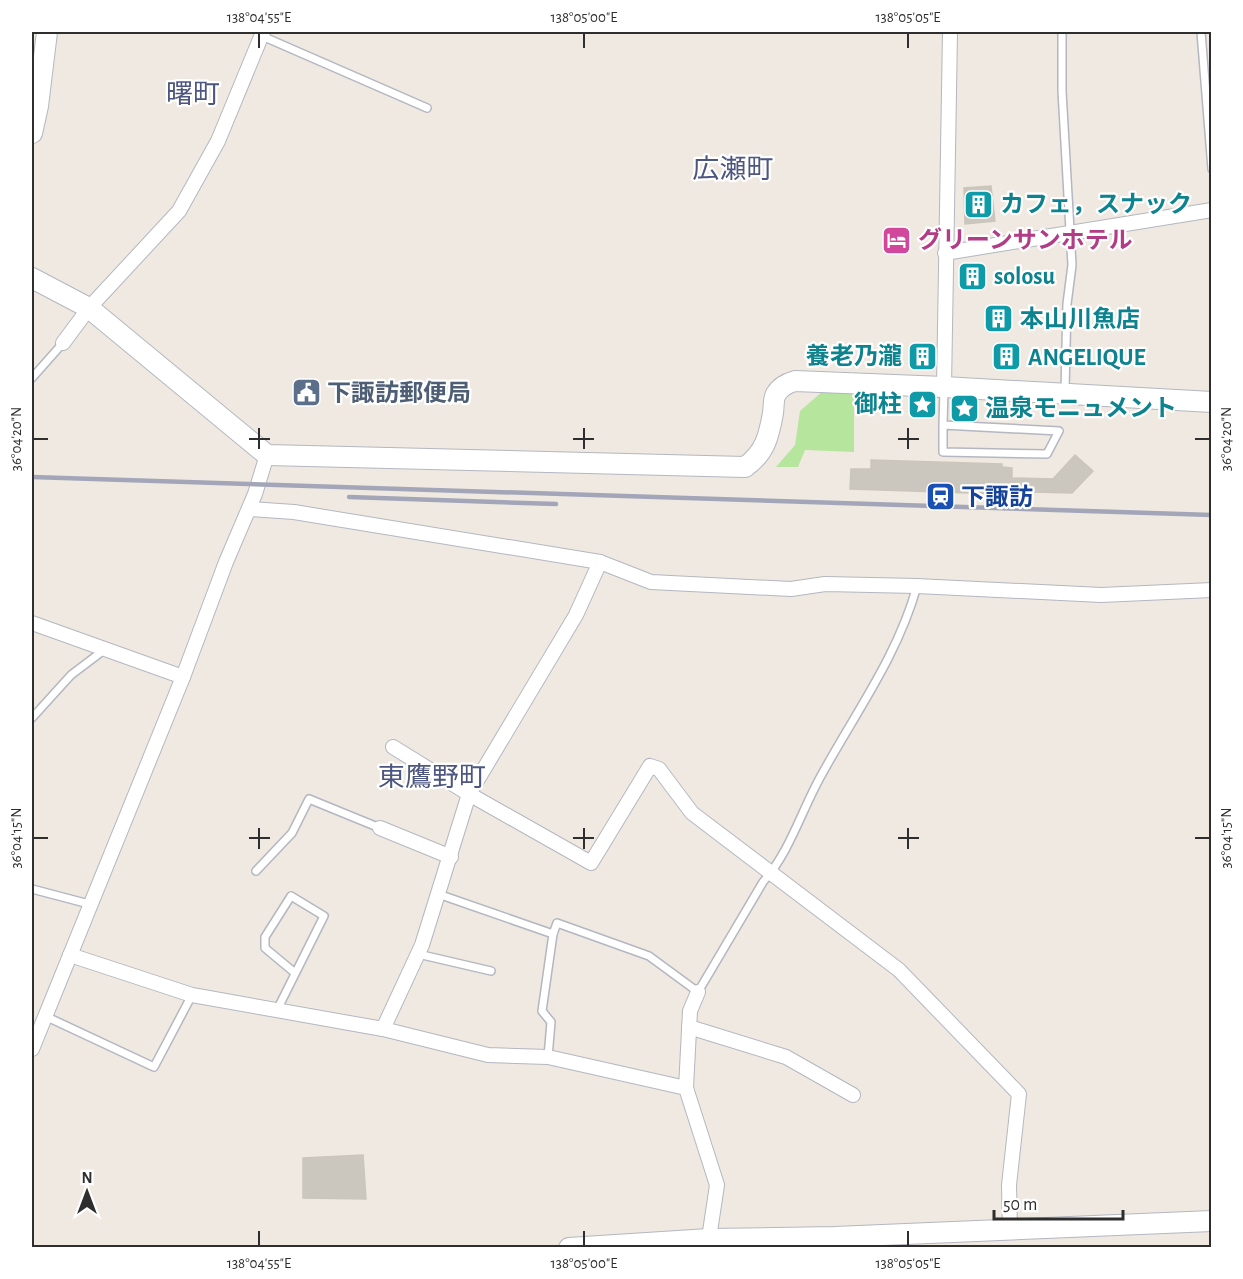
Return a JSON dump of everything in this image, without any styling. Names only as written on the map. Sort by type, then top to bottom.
[{"type":"street","points":[[32,133],[38,106],[46,32]]},
{"type":"street","points":[[944,387],[950,32]]},
{"type":"street","points":[[63,343],[89,308],[179,211],[218,141],[263,34]]},
{"type":"street","points":[[945,253],[1212,210]]},
{"type":"street","points":[[32,278],[89,308],[267,455],[745,467],[756,459],[765,444],[770,432],[776,394],[784,385],[795,381],[1212,402]]},
{"type":"street","points":[[32,1049],[183,677],[226,562],[250,509],[267,455]]},
{"type":"street","points":[[250,509],[306,514],[600,562],[651,582],[792,589],[825,584],[917,586],[1101,595],[1212,590]]},
{"type":"street","points":[[383,1029],[418,954],[451,857],[469,794],[576,615],[600,562]]},
{"type":"street","points":[[32,623],[183,677]]},
{"type":"street","points":[[393,747],[469,794],[591,863],[650,766],[659,769],[692,813],[899,970],[1019,1094],[1010,1185],[1010,1230]]},
{"type":"street","points":[[380,828],[451,857]]},
{"type":"street","points":[[70,955],[192,994],[383,1029],[488,1055],[548,1057],[686,1088]]},
{"type":"street","points":[[698,992],[690,1011],[686,1088],[717,1185],[708,1243]]},
{"type":"street","points":[[689,1027],[786,1057],[853,1095]]},
{"type":"street","points":[[569,1248],[708,1243],[835,1242],[1010,1230],[1212,1221]]},
{"type":"lane","points":[[1062,32],[1062,91],[1072,265],[1067,304],[1065,394]]},
{"type":"lane","points":[[1201,32],[1212,169]]},
{"type":"lane","points":[[263,34],[427,108]]},
{"type":"lane","points":[[32,378],[63,343]]},
{"type":"lane","points":[[943,425],[1059,431],[1047,454],[943,452],[943,425],[944,387]]},
{"type":"lane","points":[[548,1057],[551,1022],[542,1011],[556,923],[649,956],[698,992],[763,882],[771,874],[821,775],[891,655],[917,586]]},
{"type":"lane","points":[[32,718],[71,675],[104,650]]},
{"type":"lane","points":[[256,871],[292,832],[309,799],[380,828]]},
{"type":"lane","points":[[32,890],[89,904]]},
{"type":"lane","points":[[438,894],[553,934]]},
{"type":"lane","points":[[277,1010],[324,916],[291,896],[265,937],[265,948],[295,973]]},
{"type":"lane","points":[[418,954],[491,971]]},
{"type":"lane","points":[[45,1016],[154,1067],[192,994]]},
{"type":"green space","points":[[823,391],[854,393],[854,452],[805,450],[798,467],[776,467],[795,445],[800,411]]},
{"type":"building","name":"カフェ，スナック","points":[[991,186],[995,221],[965,224],[964,188]]},
{"type":"building","points":[[1075,455],[1093,471],[1072,493],[1001,494],[850,489],[851,469],[871,469],[871,460],[1002,464],[1002,467],[1012,468],[1012,478],[1053,479]]},
{"type":"building","points":[[363,1155],[366,1199],[303,1198],[303,1158]]},
{"type":"railway","points":[[32,477],[1212,515]]},
{"type":"railway","points":[[349,497],[556,504]]},
{"type":"place","name":"カフェ，スナック","points":[[979,204]]},
{"type":"place","name":"グリーンサンホテル","points":[[897,240]]},
{"type":"place","name":"solosu","points":[[973,276]]},
{"type":"place","name":"本山川魚店","points":[[999,319]]},
{"type":"place","name":"養老乃瀧","points":[[923,356]]},
{"type":"place","name":"ANGELIQUE","points":[[1007,357]]},
{"type":"place","name":"下諏訪郵便局","points":[[306,393]]},
{"type":"place","name":"御柱","points":[[923,404]]},
{"type":"place","name":"温泉モニュメント","points":[[964,408]]},
{"type":"place","name":"下諏訪","points":[[940,497]]},
{"type":"district","name":"曙町","points":[[193,94]]},
{"type":"district","name":"広瀬町","points":[[733,169]]},
{"type":"district","name":"東鷹野町","points":[[432,777]]}]
